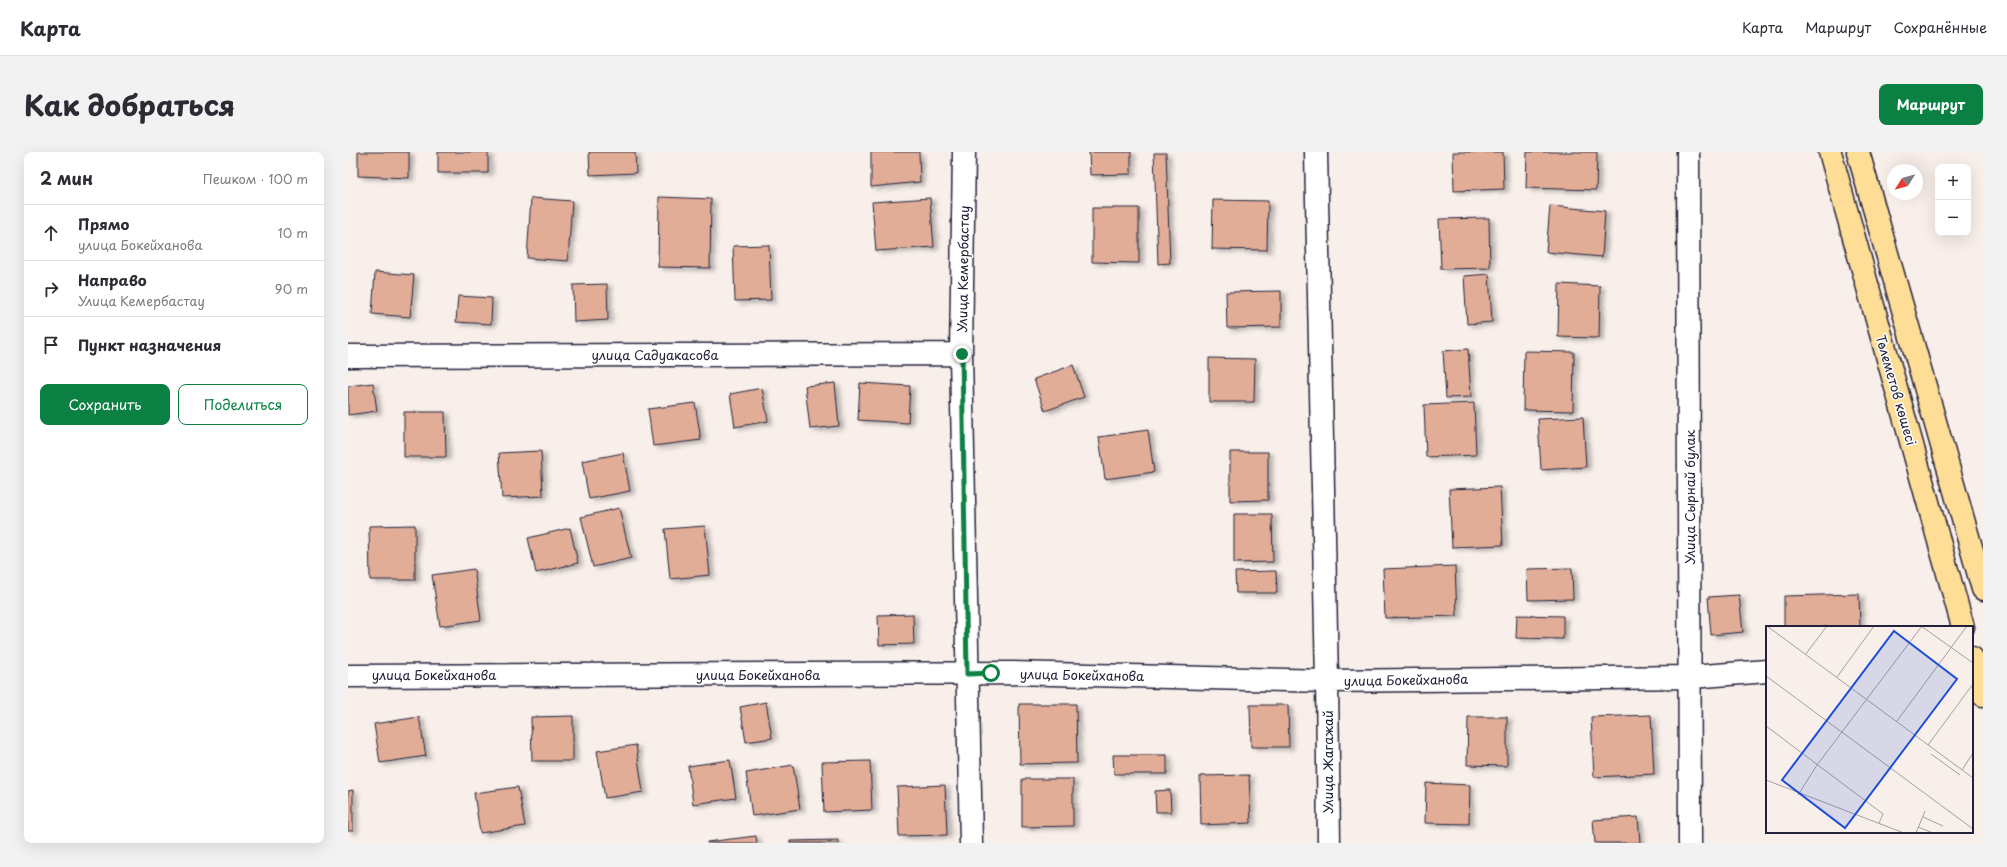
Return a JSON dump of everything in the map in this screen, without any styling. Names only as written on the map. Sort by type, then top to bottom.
[{"type":"main road","name":"Төлеметов көшесі","points":[[1830,152],[1963,626]]},
{"type":"main road","points":[[1858,152],[1983,589]]},
{"type":"main road","points":[[1973,661],[1983,696]]},
{"type":"street","name":"Улица Кемербастау","points":[[964,152],[962,354],[971,843]]},
{"type":"street","name":"Улица Жагажай","points":[[1316,152],[1327,681],[1328,843]]},
{"type":"street","name":"Улица Сырнай булак","points":[[1688,152],[1691,677],[1690,843]]},
{"type":"street","name":"улица Садуакасова","points":[[348,356],[962,354]]},
{"type":"street","points":[[1973,658],[1983,655]]},
{"type":"street","name":"улица Бокейханова","points":[[348,676],[1012,673],[1327,681],[1691,677],[1766,671]]},
{"type":"building","points":[[358,152],[409,152],[409,178],[358,176]]},
{"type":"building","points":[[438,152],[488,152],[488,173],[438,173]]},
{"type":"building","points":[[589,152],[635,152],[636,173],[590,175]]},
{"type":"building","points":[[871,152],[919,152],[920,182],[871,187]]},
{"type":"building","points":[[1089,152],[1131,152],[1131,174],[1090,175]]},
{"type":"building","points":[[1453,152],[1503,152],[1504,189],[1454,191]]},
{"type":"building","points":[[1527,152],[1597,152],[1596,190],[1526,188]]},
{"type":"building","points":[[1154,153],[1166,153],[1170,263],[1158,264]]},
{"type":"building","points":[[659,197],[711,199],[710,268],[658,267]]},
{"type":"building","points":[[531,198],[572,201],[568,261],[527,258]]},
{"type":"building","points":[[930,198],[934,247],[876,251],[872,202]]},
{"type":"building","points":[[1213,200],[1268,201],[1267,250],[1212,249]]},
{"type":"building","points":[[1550,206],[1605,211],[1602,257],[1546,252]]},
{"type":"building","points":[[1092,208],[1139,208],[1139,263],[1092,262]]},
{"type":"building","points":[[1489,218],[1490,268],[1441,269],[1439,219]]},
{"type":"building","points":[[769,245],[771,300],[735,301],[733,246]]},
{"type":"building","points":[[375,272],[414,275],[410,317],[372,314]]},
{"type":"building","points":[[1489,274],[1492,322],[1467,324],[1464,276]]},
{"type":"building","points":[[607,284],[608,320],[574,322],[573,285]]},
{"type":"building","points":[[1559,284],[1600,286],[1599,338],[1558,337]]},
{"type":"building","points":[[1281,291],[1281,327],[1227,328],[1226,292]]},
{"type":"building","points":[[458,296],[492,298],[491,324],[456,322]]},
{"type":"building","points":[[1468,349],[1471,397],[1446,398],[1443,351]]},
{"type":"building","points":[[1524,351],[1574,352],[1573,411],[1523,410]]},
{"type":"building","points":[[1209,358],[1255,359],[1254,402],[1209,402]]},
{"type":"building","points":[[1073,365],[1084,397],[1045,411],[1034,379]]},
{"type":"building","points":[[373,383],[377,411],[348,415],[348,386]]},
{"type":"building","points":[[835,383],[839,426],[810,429],[805,386]]},
{"type":"building","points":[[860,383],[910,386],[908,423],[858,420]]},
{"type":"building","points":[[762,388],[768,421],[735,427],[730,394]]},
{"type":"building","points":[[695,403],[701,440],[653,446],[648,409]]},
{"type":"building","points":[[1474,403],[1476,455],[1426,457],[1424,405]]},
{"type":"building","points":[[404,412],[445,412],[446,457],[404,457]]},
{"type":"building","points":[[1583,417],[1586,467],[1541,470],[1538,419]]},
{"type":"building","points":[[1148,430],[1154,472],[1105,479],[1099,437]]},
{"type":"building","points":[[541,451],[543,496],[502,498],[499,453]]},
{"type":"building","points":[[1230,452],[1268,452],[1268,500],[1230,501]]},
{"type":"building","points":[[623,453],[630,491],[589,499],[582,461]]},
{"type":"building","points":[[1500,487],[1503,545],[1452,547],[1449,489]]},
{"type":"building","points":[[619,508],[631,558],[593,567],[581,517]]},
{"type":"building","points":[[1234,514],[1272,514],[1273,562],[1234,563]]},
{"type":"building","points":[[415,525],[415,580],[370,580],[369,526]]},
{"type":"building","points":[[705,526],[710,575],[670,579],[665,529]]},
{"type":"building","points":[[570,528],[578,563],[536,573],[528,538]]},
{"type":"building","points":[[1455,566],[1457,616],[1385,618],[1383,569]]},
{"type":"building","points":[[1572,568],[1573,599],[1528,600],[1527,569]]},
{"type":"building","points":[[474,569],[481,620],[440,626],[432,575]]},
{"type":"building","points":[[1276,571],[1277,593],[1236,593],[1235,572]]},
{"type":"building","points":[[1859,594],[1860,626],[1784,626],[1784,596]]},
{"type":"building","points":[[1739,595],[1743,632],[1711,635],[1708,597]]},
{"type":"building","points":[[913,614],[914,644],[879,645],[878,615]]},
{"type":"building","points":[[1517,615],[1563,616],[1563,639],[1516,638]]},
{"type":"building","points":[[766,702],[772,738],[746,742],[740,707]]},
{"type":"building","points":[[1019,704],[1076,704],[1077,763],[1020,764]]},
{"type":"building","points":[[1250,705],[1288,705],[1289,747],[1251,747]]},
{"type":"building","points":[[1651,715],[1654,774],[1594,777],[1591,717]]},
{"type":"building","points":[[573,716],[573,761],[532,761],[531,717]]},
{"type":"building","points":[[419,717],[426,756],[380,763],[374,724]]},
{"type":"building","points":[[1468,717],[1507,717],[1507,766],[1467,765]]},
{"type":"building","points":[[636,745],[643,792],[605,798],[597,751]]},
{"type":"building","points":[[1113,755],[1167,755],[1167,774],[1114,774]]},
{"type":"building","points":[[730,760],[736,798],[693,804],[688,766]]},
{"type":"building","points":[[870,761],[872,810],[824,812],[822,762]]},
{"type":"building","points":[[793,765],[800,809],[752,816],[746,773]]},
{"type":"building","points":[[1249,775],[1251,823],[1201,825],[1200,776]]},
{"type":"building","points":[[1022,779],[1073,779],[1073,826],[1022,827]]},
{"type":"building","points":[[1426,783],[1470,785],[1469,824],[1425,823]]},
{"type":"building","points":[[945,785],[947,835],[899,836],[897,787]]},
{"type":"building","points":[[518,787],[525,826],[480,833],[474,793]]},
{"type":"building","points":[[353,790],[353,831],[348,831],[348,791]]},
{"type":"building","points":[[1170,790],[1171,812],[1156,812],[1155,791]]},
{"type":"building","points":[[1638,817],[1640,843],[1595,843],[1593,820]]},
{"type":"building","points":[[756,836],[757,843],[707,843],[707,842]]},
{"type":"building","points":[[838,840],[838,843],[790,843],[790,841]]},
{"type":"route","points":[[962,354],[967,674],[991,673]]}]
